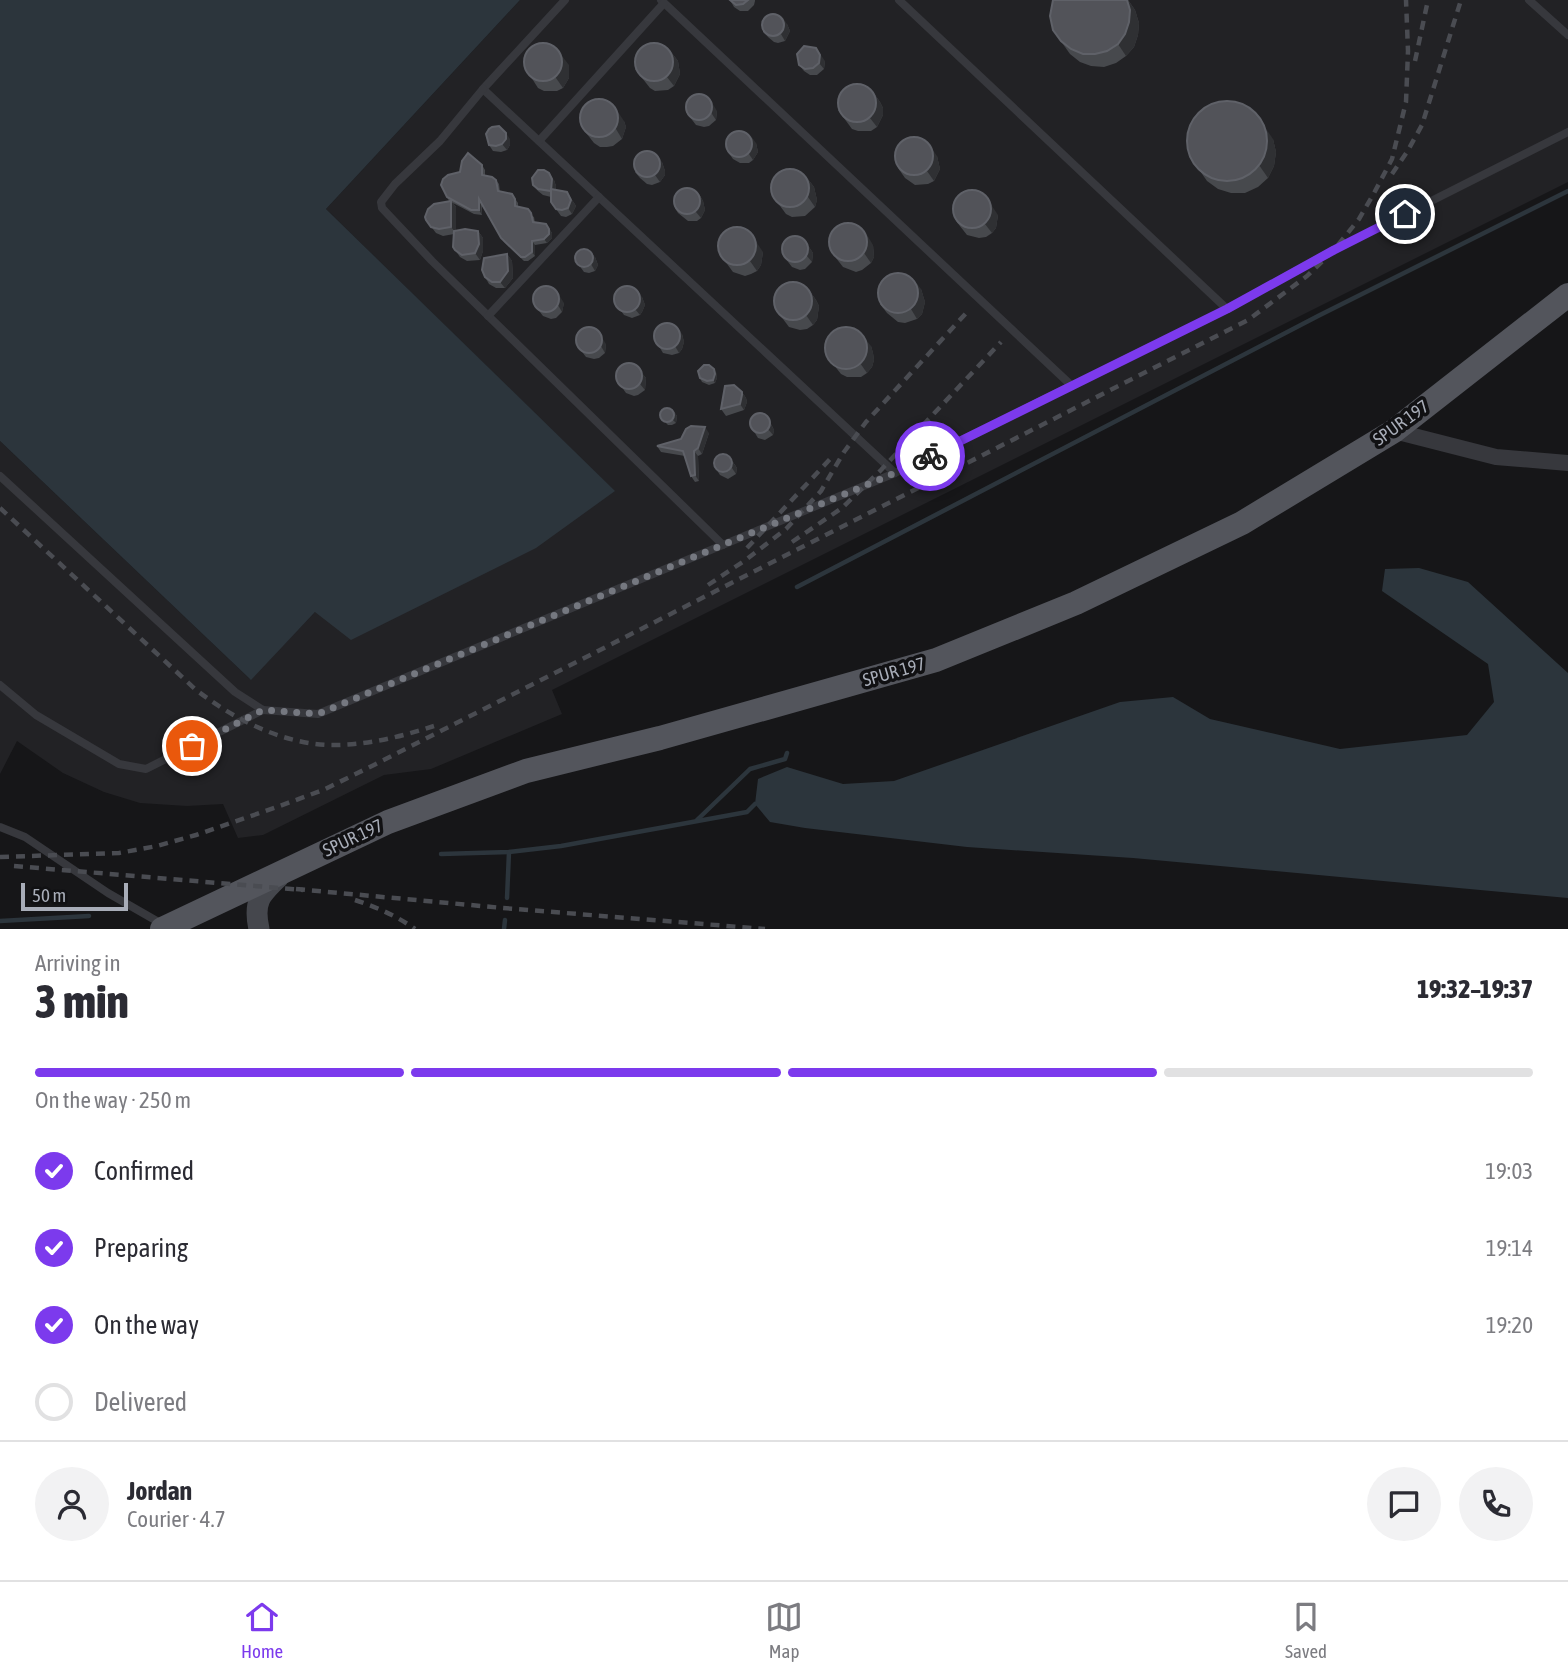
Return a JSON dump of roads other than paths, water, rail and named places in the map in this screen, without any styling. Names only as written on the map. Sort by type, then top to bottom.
[{"type":"main road","name":"SPUR 197","points":[[166,928],[388,822],[526,771],[660,738],[936,660],[1076,603],[1242,523],[1394,431],[1568,295]]},
{"type":"main road","points":[[259,929],[257,904],[262,893],[285,870]]},
{"type":"main road","points":[[166,928],[197,929]]},
{"type":"street","points":[[1394,431],[1496,457],[1568,463]]},
{"type":"lane","points":[[565,0],[483,89],[440,141],[395,184],[381,202],[382,208],[488,316],[723,545]]},
{"type":"lane","points":[[899,0],[1227,309]]},
{"type":"lane","points":[[1529,0],[1568,35]]},
{"type":"lane","points":[[539,141],[663,1],[1072,386]]},
{"type":"lane","points":[[483,89],[895,473]]},
{"type":"lane","points":[[0,476],[235,692],[263,710],[318,714],[895,473],[1227,309],[1334,250],[1568,132]]},
{"type":"lane","points":[[488,316],[599,197]]},
{"type":"lane","points":[[0,685],[36,715],[119,764],[146,769],[263,710]]},
{"type":"lane","points":[[0,827],[24,836],[108,893],[166,928]]},
{"type":"waterway","points":[[797,587],[1318,316],[1568,191]]},
{"type":"waterway","points":[[697,820],[750,769],[785,759],[787,753]]},
{"type":"waterway","points":[[441,854],[509,852],[561,846],[747,812],[755,804]]},
{"type":"waterway","points":[[507,898],[509,852]]},
{"type":"waterway","points":[[0,921],[89,916]]},
{"type":"waterway","points":[[504,929],[505,920]]},
{"type":"railway","points":[[0,857],[119,853],[157,846],[323,790],[1248,320],[1307,276],[1334,250],[1359,219],[1392,159],[1406,102],[1406,0]]},
{"type":"railway","points":[[1415,61],[1428,0]]},
{"type":"railway","points":[[1392,174],[1422,125],[1461,0]]},
{"type":"railway","points":[[708,585],[786,529],[821,491],[866,422],[969,310]]},
{"type":"railway","points":[[792,542],[842,508],[1001,342]]},
{"type":"railway","points":[[747,548],[832,457]]},
{"type":"railway","points":[[0,508],[195,689],[241,719],[275,734],[328,745],[382,740],[434,726]]},
{"type":"railway","points":[[14,866],[303,890]]},
{"type":"railway","points":[[296,889],[765,929]]},
{"type":"railway","points":[[355,900],[386,912],[415,929]]}]
